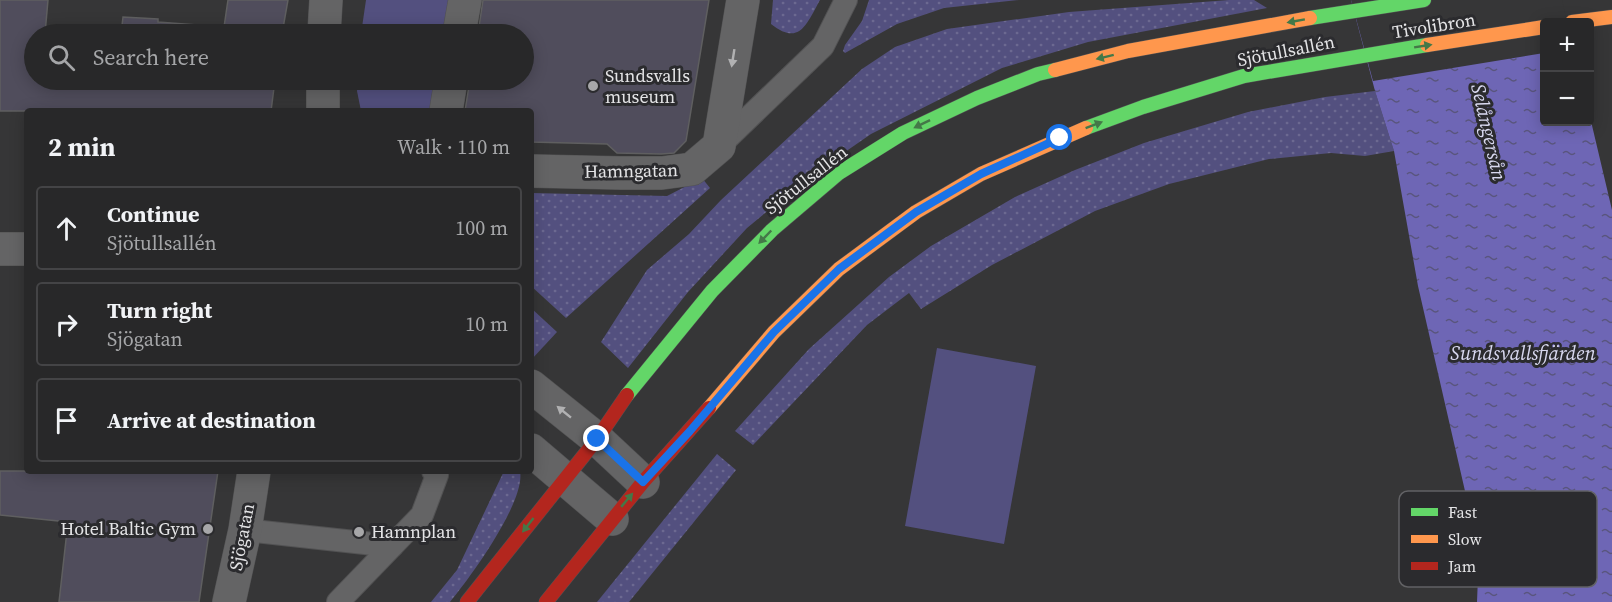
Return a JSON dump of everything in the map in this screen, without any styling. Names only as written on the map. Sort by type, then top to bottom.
[{"type":"main road","name":"Tivolibron","points":[[1354,10],[1424,0]]},
{"type":"main road","name":"Sjötullsallén","points":[[467,602],[597,439],[636,382],[712,291],[772,230],[839,173],[903,133],[976,98],[1038,74],[1128,51],[1354,10]]},
{"type":"main road","points":[[1594,19],[1612,17]]},
{"type":"main road","name":"Tivolibron","points":[[1366,55],[1540,28]]},
{"type":"main road","name":"Sjötullsallén","points":[[546,602],[643,482],[690,431],[774,332],[839,269],[916,212],[991,170],[1060,138],[1143,107],[1244,76],[1366,55]]},
{"type":"street","points":[[325,24],[326,0]]},
{"type":"street","points":[[461,24],[465,0]]},
{"type":"street","points":[[719,146],[743,0]]},
{"type":"street","points":[[323,90],[323,108]]},
{"type":"street","points":[[446,108],[449,90]]},
{"type":"street","name":"Hamngatan","points":[[534,171],[621,173],[692,170],[719,146]]},
{"type":"street","points":[[0,249],[24,249]]},
{"type":"street","points":[[534,388],[597,439],[643,482]]},
{"type":"street","points":[[534,453],[612,519]]},
{"type":"street","name":"Sjögatan","points":[[229,602],[245,530],[254,474]]},
{"type":"lane","points":[[719,146],[823,46],[846,0]]},
{"type":"lane","points":[[338,602],[422,515],[436,474]]},
{"type":"lane","points":[[245,530],[392,546]]},
{"type":"shaded area","points":[[366,0],[450,0],[446,24],[362,24]]},
{"type":"shaded area","points":[[773,0],[820,0],[806,24],[796,33],[789,33],[771,24]]},
{"type":"shaded area","points":[[869,0],[1019,0],[944,8],[897,24],[845,53],[843,51],[845,45],[862,21]]},
{"type":"shaded area","points":[[1254,0],[1267,8],[1088,42],[1002,68],[871,134],[806,179],[747,228],[688,292],[628,368],[601,342],[647,270],[689,234],[721,200],[862,69],[895,47],[947,29],[1069,12]]},
{"type":"shaded area","points":[[435,90],[431,108],[360,108],[357,91]]},
{"type":"shaded area","points":[[1375,91],[1394,151],[1365,156],[1331,153],[1269,159],[1169,184],[1095,211],[992,265],[921,309],[909,293],[867,325],[753,445],[735,431],[809,349],[889,277],[931,246],[1015,197],[1144,143],[1248,112],[1325,97]]},
{"type":"shaded area","points":[[702,178],[710,188],[566,318],[534,289],[534,193],[667,196]]},
{"type":"shaded area","points":[[534,311],[557,332],[534,357]]},
{"type":"shaded area","points":[[937,348],[1036,366],[1004,544],[905,526]]},
{"type":"shaded area","points":[[717,454],[736,470],[629,602],[597,602]]},
{"type":"shaded area","points":[[503,474],[520,474],[520,484],[514,501],[483,558],[450,602],[431,602],[457,570]]},
{"type":"water","points":[[1351,0],[1562,0],[1547,18],[1540,18],[1540,126],[1592,126],[1612,210],[1612,602],[1477,602],[1478,587],[1597,587],[1597,491],[1465,491],[1418,286],[1394,151],[1375,91]]},
{"type":"pier","points":[[1351,0],[1562,0],[1566,18],[1540,18],[1540,54],[1373,81]]},
{"type":"building","points":[[0,0],[48,0],[46,24],[24,24],[24,90],[274,90],[271,108],[24,108],[24,111],[0,111]]},
{"type":"building","points":[[228,0],[288,0],[284,24],[224,24]]},
{"type":"building","points":[[483,0],[709,0],[686,141],[674,153],[661,154],[617,153],[607,144],[534,142],[534,108],[465,108],[468,90],[534,90],[534,24],[479,24]]},
{"type":"building","points":[[123,17],[158,19],[158,22],[184,24],[122,24]]},
{"type":"building","points":[[0,471],[24,471],[24,474],[218,474],[199,602],[59,602],[68,522],[0,515]]},
{"type":"traffic: fast","points":[[1310,18],[1424,0]]},
{"type":"traffic: fast","points":[[1086,128],[1143,107],[1244,76],[1427,45]]},
{"type":"traffic: fast","points":[[627,395],[712,291],[772,230],[839,173],[903,133],[977,98],[1038,74],[1055,70]]},
{"type":"traffic: slow","points":[[1594,19],[1612,17]]},
{"type":"traffic: slow","points":[[1055,70],[1128,51],[1310,18]]},
{"type":"traffic: slow","points":[[1427,45],[1540,28]]},
{"type":"traffic: slow","points":[[709,408],[774,332],[839,269],[916,212],[981,174],[1086,128]]},
{"type":"traffic: jam","points":[[467,602],[597,439],[627,395]]},
{"type":"traffic: jam","points":[[546,602],[643,482],[709,408]]},
{"type":"place","name":"Sundsvalls museum","points":[[593,86]]},
{"type":"place","name":"Hotel Baltic Gym","points":[[208,529]]},
{"type":"place","name":"Hamnplan","points":[[359,532]]},
{"type":"route","points":[[597,439],[643,482],[690,431],[774,332],[839,269],[916,212],[981,174],[1060,138]]},
{"type":"water label","name":"Selångersån","points":[[1489,132]]},
{"type":"water label","name":"Sundsvallsfjärden","points":[[1523,353]]}]
